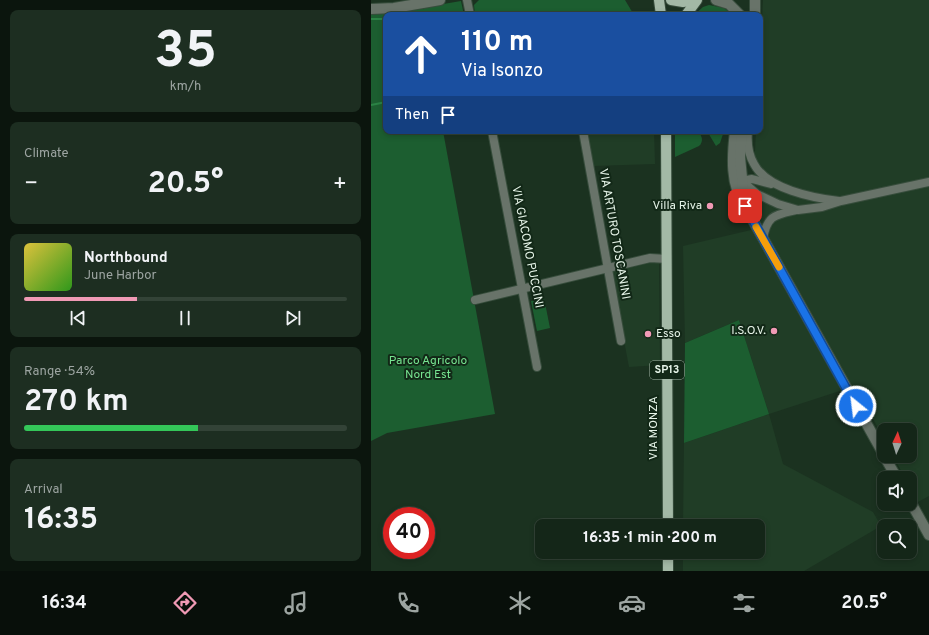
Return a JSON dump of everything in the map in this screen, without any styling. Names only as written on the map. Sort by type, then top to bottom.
[{"type":"main road","points":[[659,0],[661,12]]},
{"type":"main road","points":[[671,0],[683,2],[696,0]]},
{"type":"main road","points":[[688,12],[696,0]]},
{"type":"main road","name":"SP13","points":[[666,134],[667,259]]},
{"type":"main road","name":"VIA MONZA","points":[[667,259],[668,519]]},
{"type":"main road","points":[[668,559],[668,571]]},
{"type":"street","points":[[371,9],[409,6],[440,0]]},
{"type":"street","points":[[467,0],[469,12]]},
{"type":"street","points":[[716,0],[729,4],[737,12]]},
{"type":"street","points":[[755,0],[755,12]]},
{"type":"street","name":"VIA GIACOMO PUCCINI","points":[[493,134],[537,368]]},
{"type":"street","name":"VIA ARTURO TOSCANINI","points":[[584,134],[621,341]]},
{"type":"street","points":[[737,134],[745,206]]},
{"type":"street","points":[[737,134],[733,178],[739,197],[877,443]]},
{"type":"street","points":[[748,134],[749,149],[754,164],[763,175],[777,184]]},
{"type":"street","points":[[737,190],[742,181],[752,179],[777,184],[807,196],[841,201]]},
{"type":"street","points":[[742,181],[757,194],[778,204],[798,210]]},
{"type":"street","points":[[763,239],[767,223],[776,215],[821,207],[841,201],[929,182]]},
{"type":"street","points":[[475,300],[650,258],[667,259]]},
{"type":"street","points":[[916,511],[929,534]]},
{"type":"shaded area","points":[[763,0],[929,0],[929,496],[918,502],[917,471],[901,471],[897,463],[917,463],[917,423],[877,423],[877,426],[855,386],[769,414],[739,320],[685,343],[683,246],[751,230],[756,134],[763,134]]},
{"type":"shaded area","points":[[587,134],[654,134],[655,164],[593,166]]},
{"type":"shaded area","points":[[650,262],[659,262],[660,365],[629,367],[611,271]]},
{"type":"shaded area","points":[[769,414],[783,464],[873,512],[877,519],[877,528],[804,571],[683,571],[683,559],[765,559],[765,519],[683,519],[684,443]]},
{"type":"green space","points":[[479,0],[625,0],[632,12],[475,12],[474,5]]},
{"type":"green space","name":"Parco Agricolo Nord Est","points":[[461,1],[463,12],[383,12],[408,10]]},
{"type":"green space","points":[[709,5],[724,8],[729,12],[697,12],[703,7]]},
{"type":"green space","name":"Parco Agricolo Nord Est","points":[[383,12],[383,134],[444,134],[495,414],[387,433],[371,441],[371,13]]},
{"type":"green space","points":[[675,134],[700,134],[702,142],[699,146],[675,157]]},
{"type":"green space","points":[[709,134],[723,134],[720,143],[716,146]]},
{"type":"green space","points":[[544,298],[550,328],[537,331],[531,301]]},
{"type":"green space","points":[[739,320],[769,414],[684,443],[685,343]]},
{"type":"waterway","points":[[371,19],[383,19]]},
{"type":"waterway","points":[[371,105],[383,103]]},
{"type":"slow traffic","points":[[756,227],[779,267]]},
{"type":"place","name":"Villa Riva","points":[[710,206]]},
{"type":"place","name":"I.S.O.V.","points":[[774,331]]},
{"type":"place","name":"Esso","points":[[648,334]]},
{"type":"route","points":[[745,206],[856,406]]}]
